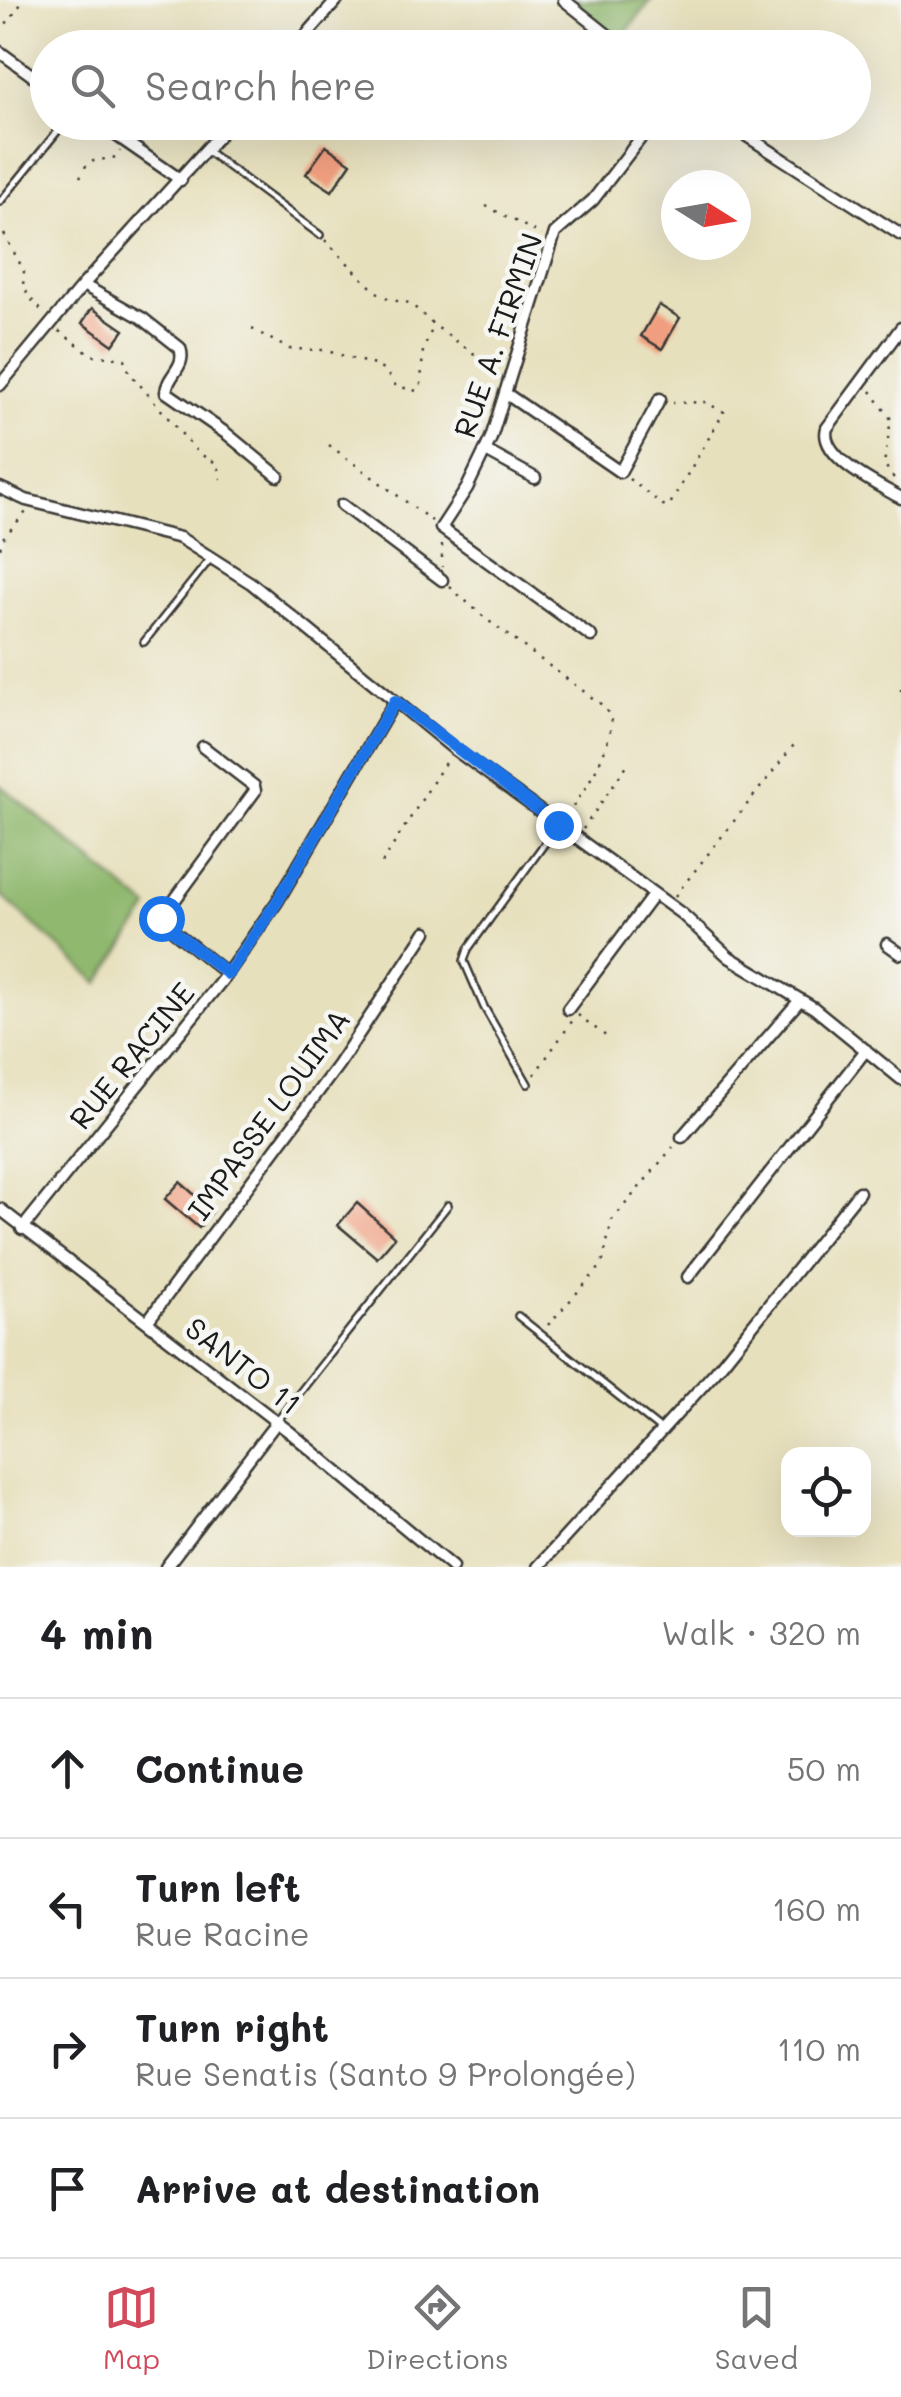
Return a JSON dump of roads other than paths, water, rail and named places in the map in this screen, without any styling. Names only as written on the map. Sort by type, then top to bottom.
[{"type":"street","points":[[311,30],[337,0]]},
{"type":"street","points":[[564,0],[602,30]]},
{"type":"street","points":[[0,52],[30,74]]},
{"type":"street","points":[[123,140],[181,180]]},
{"type":"street","points":[[0,386],[83,285],[216,140]]},
{"type":"street","name":"RUE A. FIRMIN","points":[[591,636],[441,528],[486,451],[555,232],[593,200],[639,140]]},
{"type":"street","points":[[753,140],[901,235]]},
{"type":"street","points":[[83,285],[142,318],[180,348],[181,364],[166,392],[228,434],[278,476]]},
{"type":"street","points":[[901,328],[824,436],[826,444],[854,470],[901,498]]},
{"type":"street","points":[[505,393],[620,472],[660,399]]},
{"type":"street","points":[[486,451],[534,478]]},
{"type":"street","points":[[0,488],[35,502],[180,538],[251,583],[454,749],[654,894],[730,957],[800,1000],[901,1079]]},
{"type":"street","points":[[342,505],[442,580]]},
{"type":"street","name":"RUE RACINE","points":[[22,1229],[228,974],[277,902],[395,701]]},
{"type":"street","points":[[203,746],[254,786],[255,791],[160,920],[228,974]]},
{"type":"street","points":[[573,1012],[654,894]]},
{"type":"street","name":"IMPASSE LOUIMA","points":[[147,1322],[338,1065],[426,932]]},
{"type":"street","points":[[886,944],[901,954]]},
{"type":"street","points":[[682,1137],[800,1000]]},
{"type":"street","points":[[688,1278],[866,1050]]},
{"type":"street","points":[[538,1567],[716,1372],[859,1192]]},
{"type":"street","name":"SANTO 11","points":[[0,1209],[276,1422],[452,1567]]},
{"type":"street","points":[[166,1567],[276,1422]]},
{"type":"lane","points":[[0,202],[50,140]]},
{"type":"lane","points":[[207,150],[320,236]]},
{"type":"lane","points":[[144,642],[211,558]]},
{"type":"lane","points":[[528,1084],[464,962],[468,950],[559,826]]},
{"type":"lane","points":[[276,1422],[448,1204]]},
{"type":"lane","points":[[518,1316],[662,1430]]}]
